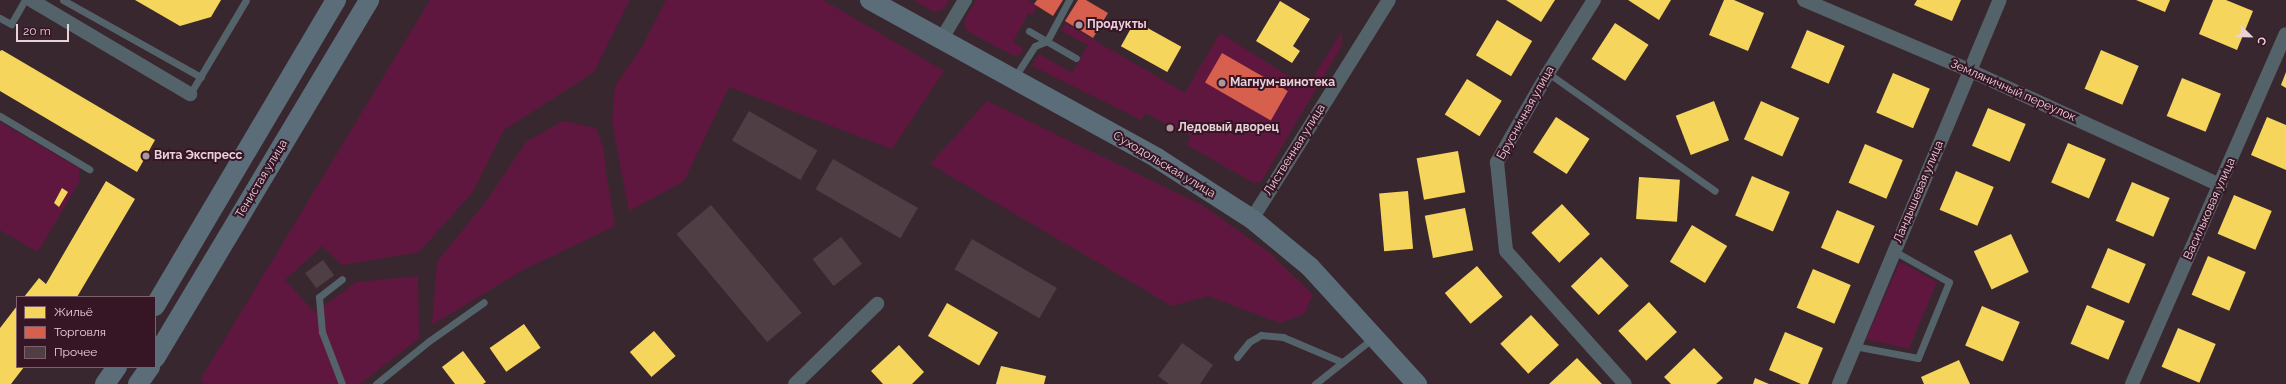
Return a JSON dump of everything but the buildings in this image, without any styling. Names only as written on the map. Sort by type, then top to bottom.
[{"type":"main road","points":[[156,304],[336,0]]},
{"type":"main road","name":"Тенистая улица","points":[[156,356],[369,0]]},
{"type":"main road","name":"Суходольская улица","points":[[870,0],[1156,158],[1252,219],[1310,267],[1376,337],[1417,384]]},
{"type":"main road","points":[[105,384],[116,368]]},
{"type":"main road","points":[[138,384],[149,368]]},
{"type":"street","points":[[31,0],[190,94]]},
{"type":"street","points":[[941,40],[964,0]]},
{"type":"street","name":"Лиственная улица","points":[[1252,219],[1389,0]]},
{"type":"street","name":"Брусничная улица","points":[[1594,0],[1548,73],[1497,162],[1506,252],[1626,384]]},
{"type":"street","name":"Земляничный переулок","points":[[1804,0],[1971,71],[2220,185]]},
{"type":"street","name":"Ландышевая улица","points":[[1839,384],[1853,346],[2000,0]]},
{"type":"street","name":"Васильковая улица","points":[[2132,384],[2286,34]]},
{"type":"street","points":[[795,384],[877,304]]},
{"type":"lane","points":[[0,18],[11,24],[31,0]]},
{"type":"lane","points":[[63,0],[201,77]]},
{"type":"lane","points":[[190,94],[246,0]]},
{"type":"lane","points":[[1013,80],[1035,46],[1047,41],[1069,0]]},
{"type":"lane","points":[[1028,31],[1076,58]]},
{"type":"lane","points":[[1548,73],[1715,191]]},
{"type":"lane","points":[[0,116],[89,169]]},
{"type":"lane","points":[[1853,346],[1918,358],[1949,282],[1894,252]]},
{"type":"lane","points":[[342,279],[319,297],[322,332],[342,384]]},
{"type":"lane","points":[[376,384],[428,341],[484,302]]},
{"type":"lane","points":[[1237,357],[1249,342],[1262,335],[1283,337],[1342,362]]},
{"type":"lane","points":[[1315,384],[1376,337]]},
{"type":"shaded area","points":[[430,0],[630,0],[594,72],[504,130],[472,193],[419,252],[342,265],[322,246],[285,280],[315,313],[356,282],[418,276],[419,338],[360,384],[206,384],[200,380]]},
{"type":"shaded area","points":[[666,0],[823,0],[944,71],[892,149],[729,87],[684,181],[629,211],[612,122],[615,86],[642,47]]},
{"type":"shaded area","points":[[914,0],[949,0],[944,9],[934,12]]},
{"type":"shaded area","points":[[976,0],[1028,0],[1038,6],[1032,15],[1028,13],[1013,42],[1023,48],[1019,56],[1014,56],[967,31],[964,21]]},
{"type":"shaded area","points":[[1065,23],[1185,93],[1220,33],[1307,88],[1342,31],[1342,45],[1261,182],[1254,183],[1187,145],[1191,136],[1145,113],[1141,120],[1032,66],[1039,54],[1072,73],[1088,45],[1062,31]]},
{"type":"shaded area","points":[[987,101],[1202,205],[1271,254],[1313,295],[1304,314],[1280,323],[1208,296],[1172,306],[930,164]]},
{"type":"shaded area","points":[[563,121],[596,128],[604,150],[615,226],[523,270],[432,325],[437,262],[490,196],[526,142]]},
{"type":"shaded area","points":[[0,122],[79,168],[80,180],[41,247],[36,251],[0,230]]},
{"type":"shaded area","points":[[1900,262],[1937,282],[1909,349],[1866,339]]},
{"type":"place","name":"Продукты","points":[[1079,25]]},
{"type":"place","name":"Магнум-винотека","points":[[1222,83]]},
{"type":"place","name":"Ледовый дворец","points":[[1170,128]]},
{"type":"place","name":"Вита Экспресс","points":[[146,156]]}]
